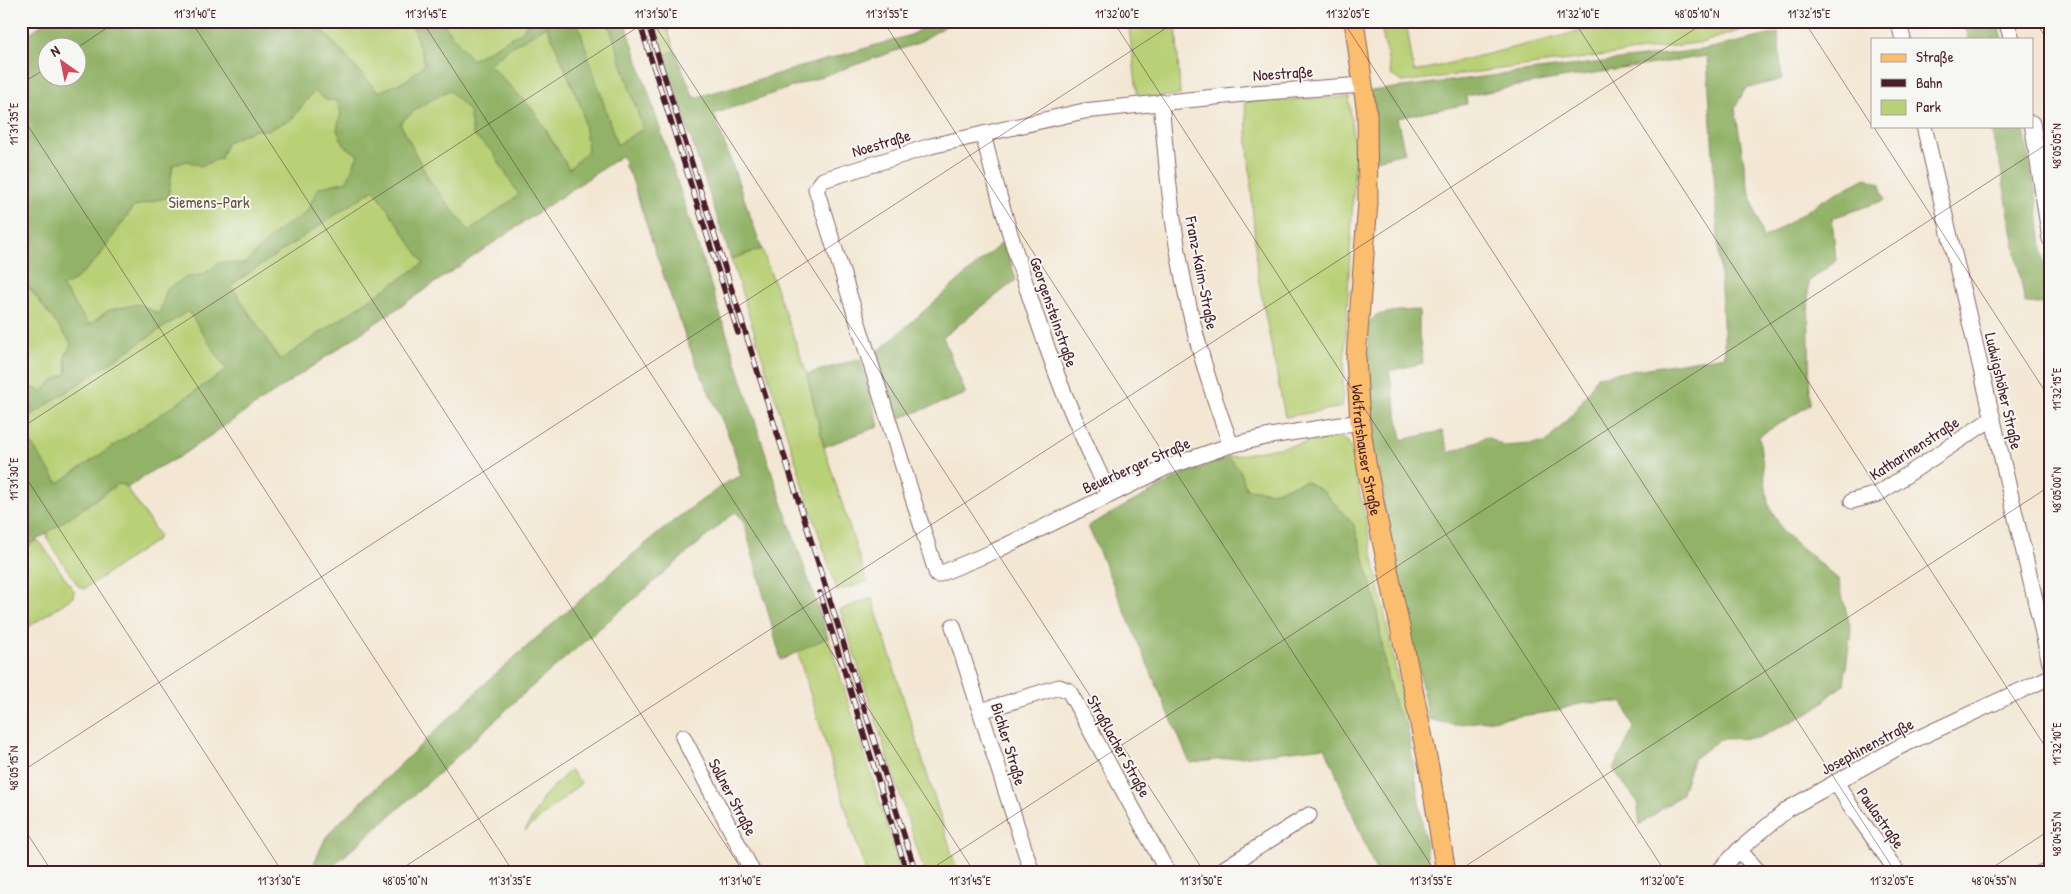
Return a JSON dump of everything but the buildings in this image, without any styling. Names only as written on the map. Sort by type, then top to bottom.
[{"type":"main road","name":"Wolfratshauser Straße","points":[[1354,21],[1367,114],[1368,202],[1356,358],[1360,422],[1367,468],[1429,767],[1446,873]]},
{"type":"street","points":[[1898,21],[1902,38]]},
{"type":"street","points":[[2006,21],[2012,38]]},
{"type":"street","name":"Noestraße","points":[[937,575],[816,189],[823,180],[931,146],[1084,111],[1161,102],[1362,85]]},
{"type":"street","name":"Franz-Kaim-Straße","points":[[1161,102],[1167,173],[1181,272],[1214,400],[1231,445]]},
{"type":"street","name":"Ludwigshöher Straße","points":[[1924,128],[2050,663]]},
{"type":"street","points":[[2033,128],[2050,239]]},
{"type":"street","name":"Georgensteinstraße","points":[[983,134],[999,198],[1030,298],[1058,377],[1108,494]]},
{"type":"street","name":"Katharinenstraße","points":[[1852,502],[1878,494],[1993,418]]},
{"type":"street","name":"Beuerberger Straße","points":[[937,575],[994,550],[1165,468],[1231,445],[1270,436],[1360,422]]},
{"type":"street","name":"Bichler Straße","points":[[953,626],[1032,873]]},
{"type":"street","name":"Josephinenstraße","points":[[1717,873],[1739,850],[1787,810],[1899,747],[2050,677]]},
{"type":"street","name":"Straßlacher Straße","points":[[981,711],[1059,687],[1069,691],[1168,873]]},
{"type":"street","name":"Sollner Straße","points":[[683,737],[753,873]]},
{"type":"street","name":"Paulastraße","points":[[1836,782],[1898,873]]},
{"type":"street","points":[[1217,873],[1309,815]]},
{"type":"street","points":[[1739,850],[1760,873]]},
{"type":"street","points":[[2042,873],[2050,869]]},
{"type":"green space","name":"Siemens-Park","points":[[47,21],[608,21],[643,129],[119,484],[125,485],[158,534],[158,539],[84,589],[79,587],[47,539],[48,533],[35,541],[41,543],[74,591],[73,597],[21,632],[21,39]]},
{"type":"green space","points":[[47,21],[314,21],[378,92],[405,81],[425,64],[413,28],[415,21],[441,21],[472,60],[523,31],[528,21],[577,21],[617,145],[643,129],[608,21],[625,21],[769,464],[828,637],[781,660],[743,519],[735,512],[521,696],[440,772],[325,873],[318,873],[314,863],[326,837],[491,678],[614,570],[677,518],[727,482],[741,476],[732,445],[699,371],[676,312],[631,176],[625,167],[625,161],[621,156],[179,457],[155,469],[127,488],[125,485],[118,484],[28,546],[23,535],[21,523],[25,500],[21,495],[21,429],[58,483],[227,370],[188,311],[21,422],[21,384],[42,391],[53,381],[67,373],[65,357],[71,343],[21,277],[21,39]],"holes":[[[547,26],[582,109],[588,151],[569,169],[535,112],[489,64],[511,47]],[[449,90],[469,111],[473,135],[493,152],[519,195],[469,231],[429,180],[400,123],[419,107]],[[314,91],[326,100],[337,101],[341,112],[337,130],[344,145],[358,155],[347,181],[318,188],[306,213],[280,229],[244,264],[220,262],[204,274],[185,278],[167,289],[159,314],[139,304],[109,310],[89,325],[62,286],[74,281],[99,257],[133,207],[168,197],[173,165],[187,161],[201,166],[221,158],[227,142],[254,130],[268,130],[292,119]],[[374,189],[424,263],[280,360],[231,285]]]},
{"type":"green space","points":[[653,21],[665,21],[675,51],[663,55]]},
{"type":"green space","points":[[932,21],[954,21],[918,43],[714,114],[762,249],[731,259],[663,55],[675,51],[694,98],[911,35]]},
{"type":"green space","points":[[1128,21],[1176,21],[1180,95],[1138,99]]},
{"type":"green space","points":[[1380,21],[1406,21],[1414,72],[1622,21],[1769,21],[1704,42],[1403,82],[1391,75]]},
{"type":"green space","points":[[1964,21],[1997,21],[2002,38],[1969,38]]},
{"type":"green space","points":[[1778,33],[1782,79],[1745,89],[1735,108],[1747,182],[1763,239],[1825,199],[1866,178],[1879,183],[1885,200],[1832,218],[1836,261],[1808,282],[1810,405],[1759,436],[1768,503],[1783,532],[1838,579],[1851,630],[1844,684],[1811,712],[1758,738],[1720,739],[1693,759],[1681,795],[1640,825],[1637,801],[1613,769],[1634,728],[1623,702],[1583,703],[1550,712],[1454,725],[1428,719],[1417,661],[1394,562],[1368,428],[1369,322],[1376,315],[1419,310],[1419,335],[1423,363],[1389,371],[1402,440],[1442,431],[1449,453],[1487,437],[1504,446],[1545,443],[1574,412],[1597,376],[1725,356],[1707,56],[1549,80],[1466,96],[1467,104],[1397,118],[1405,153],[1376,160],[1370,91],[1707,49]]},
{"type":"green space","points":[[1349,97],[1355,159],[1342,407],[1285,417],[1257,272],[1245,102]]},
{"type":"green space","points":[[1990,128],[2023,128],[2037,201],[2048,304],[2025,303],[2001,170]]},
{"type":"green space","points":[[1004,241],[1016,280],[943,337],[966,394],[897,419],[875,354]]},
{"type":"green space","points":[[762,249],[807,374],[824,447],[867,582],[837,591],[731,259]]},
{"type":"green space","points":[[860,359],[879,426],[824,447],[807,374]]},
{"type":"green space","points":[[1339,437],[1347,441],[1351,449],[1408,729],[1396,709],[1387,678],[1375,598],[1354,525],[1306,481],[1273,492],[1246,489],[1240,470],[1228,457]]},
{"type":"green space","points":[[1228,457],[1240,470],[1246,489],[1273,492],[1306,481],[1325,493],[1354,525],[1375,598],[1387,678],[1396,709],[1408,729],[1430,873],[1377,873],[1325,747],[1190,763],[1088,526],[1182,475]]},
{"type":"green space","points":[[872,598],[958,873],[925,873],[840,610]]},
{"type":"green space","points":[[828,637],[902,873],[866,873],[797,651]]},
{"type":"green space","points":[[570,770],[581,783],[525,831],[545,795]]},
{"type":"railway","points":[[639,21],[738,333]]},
{"type":"railway","points":[[647,21],[916,873]]},
{"type":"railway","points":[[820,593],[907,873]]}]
